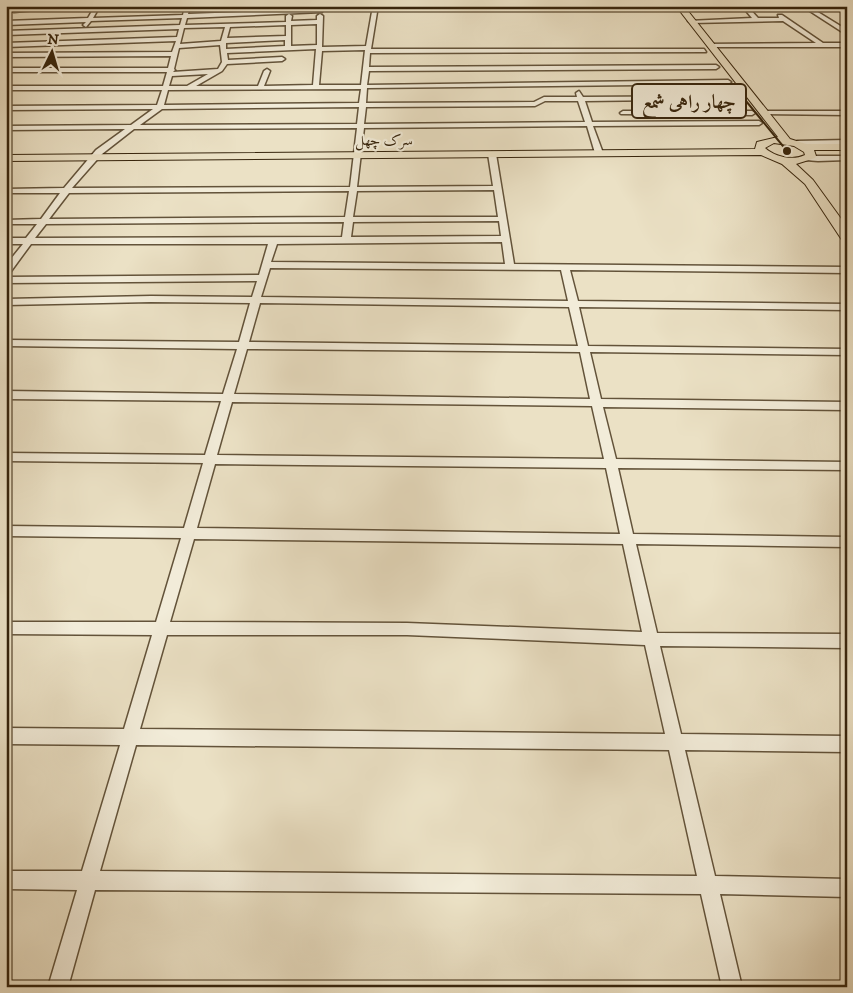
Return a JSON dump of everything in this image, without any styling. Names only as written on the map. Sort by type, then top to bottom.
[{"type":"main road","points":[[670,6],[764,113],[785,140],[805,152],[847,152]]},
{"type":"main road","points":[[680,6],[691,21],[716,66],[773,140]]},
{"type":"main road","points":[[785,140],[766,142],[761,149],[772,157],[786,160],[809,182],[847,237]]},
{"type":"main road","points":[[786,160],[805,152],[847,146]]},
{"type":"main road","name":"سرک چهل","points":[[6,158],[96,155],[358,152],[492,154],[761,149]]},
{"type":"main road","points":[[358,152],[599,151]]},
{"type":"main road","points":[[805,152],[809,182]]},
{"type":"main road","points":[[6,153],[96,155]]},
{"type":"street","points":[[6,7],[14,10],[78,6]]},
{"type":"street","points":[[73,43],[98,6]]},
{"type":"street","points":[[6,272],[66,191],[96,155],[160,107],[188,6]]},
{"type":"street","points":[[232,15],[234,6]]},
{"type":"street","points":[[346,240],[358,152],[368,49],[376,6]]},
{"type":"street","points":[[744,6],[756,19]]},
{"type":"street","points":[[804,6],[847,33]]},
{"type":"street","points":[[842,6],[847,9]]},
{"type":"street","points":[[6,23],[89,21],[154,15],[185,17],[232,15],[320,9],[319,66],[316,87]]},
{"type":"street","points":[[288,48],[289,10]]},
{"type":"street","points":[[124,19],[127,13]]},
{"type":"street","points":[[691,21],[782,18],[822,45]]},
{"type":"street","points":[[6,33],[228,27],[319,22]]},
{"type":"street","points":[[190,87],[217,72],[225,62],[224,42],[228,27]]},
{"type":"street","points":[[6,45],[224,42],[288,38]]},
{"type":"street","points":[[224,51],[319,48],[564,51],[847,45]]},
{"type":"street","points":[[564,51],[599,151]]},
{"type":"street","points":[[6,55],[176,54]]},
{"type":"street","points":[[225,62],[282,59]]},
{"type":"street","points":[[366,69],[716,66]]},
{"type":"street","points":[[6,70],[217,72]]},
{"type":"street","points":[[260,88],[267,71]]},
{"type":"street","points":[[6,88],[260,88],[575,82],[728,82]]},
{"type":"street","points":[[6,108],[535,104],[544,99],[740,98]]},
{"type":"street","points":[[622,113],[752,113]]},
{"type":"street","points":[[764,113],[847,113]]},
{"type":"street","points":[[6,128],[760,124]]},
{"type":"street","points":[[805,152],[847,142]]},
{"type":"street","points":[[805,152],[820,161],[831,158],[847,158]]},
{"type":"street","points":[[492,154],[510,266]]},
{"type":"street","points":[[6,192],[498,188]]},
{"type":"street","points":[[6,222],[502,219]]},
{"type":"street","points":[[6,241],[505,239]]},
{"type":"street","points":[[58,987],[273,241]]},
{"type":"street","points":[[6,280],[510,266],[847,270]]},
{"type":"street","points":[[564,267],[732,987]]},
{"type":"street","points":[[6,302],[151,299],[847,307]]},
{"type":"street","points":[[6,343],[847,352]]},
{"type":"street","points":[[6,395],[847,406]]},
{"type":"street","points":[[6,457],[847,466]]},
{"type":"street","points":[[6,531],[847,542]]},
{"type":"street","points":[[6,628],[407,629],[650,639],[847,641]]},
{"type":"street","points":[[6,736],[847,744]]},
{"type":"street","points":[[6,880],[709,885],[847,888]]},
{"type":"place","name":"چهار راهی شمع","points":[[787,151]]}]
